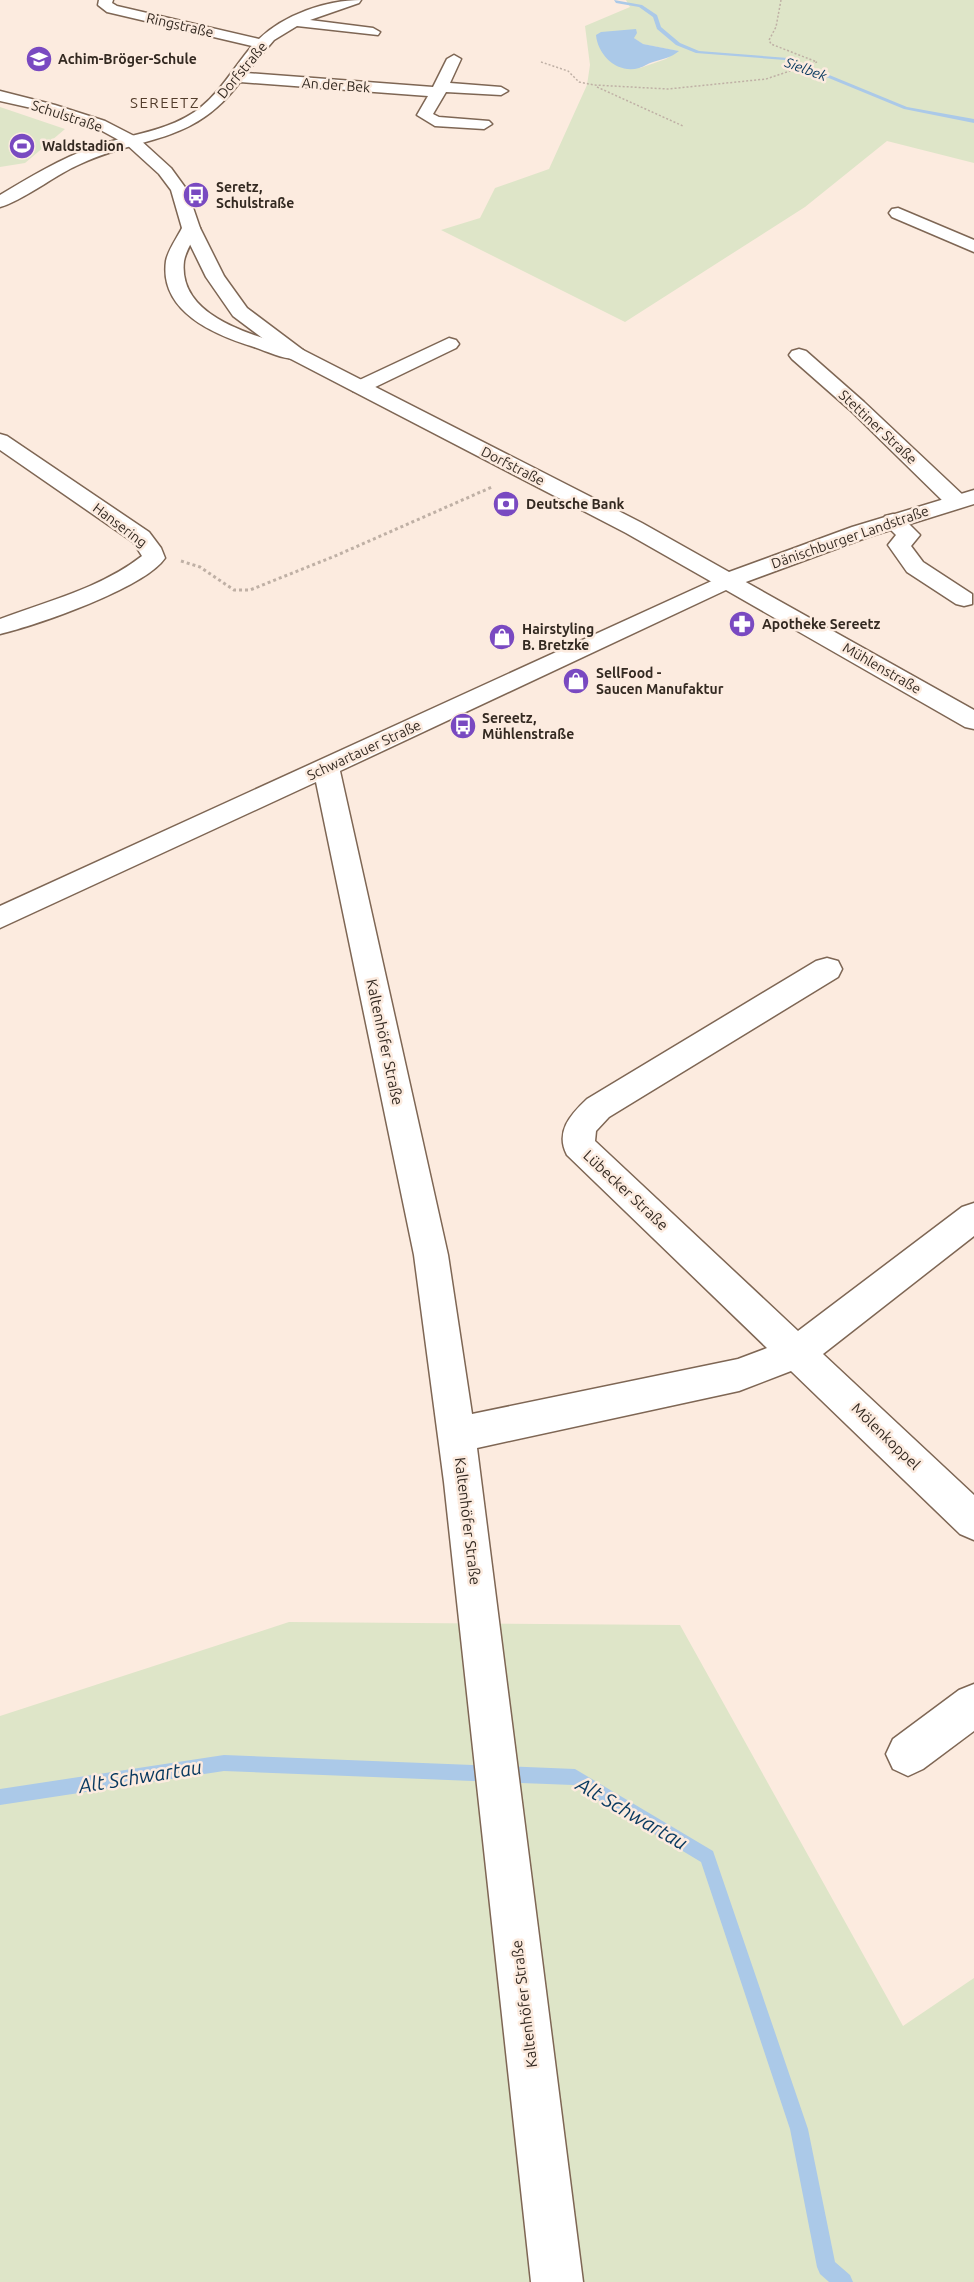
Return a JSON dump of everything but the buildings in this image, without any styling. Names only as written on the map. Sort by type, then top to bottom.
[{"type":"street","name":"Ringstraße","points":[[106,0],[105,5],[112,9],[261,44]]},
{"type":"street","name":"Dorfstraße","points":[[132,141],[162,134],[210,109],[261,44],[294,22],[354,0]]},
{"type":"street","points":[[294,22],[373,32]]},
{"type":"street","points":[[454,59],[425,115],[435,121],[484,124]]},
{"type":"street","name":"An der Bek","points":[[234,77],[501,91]]},
{"type":"street","name":"Schulstraße","points":[[0,96],[50,108],[90,121],[132,141]]},
{"type":"street","name":"Dorfstraße","points":[[132,141],[165,171],[179,190],[191,228],[215,277],[240,312],[296,354]]},
{"type":"street","points":[[0,202],[77,159],[98,150],[132,141]]},
{"type":"street","points":[[898,213],[974,247]]},
{"type":"street","name":"Dorfstraße","points":[[191,228],[175,259],[174,281],[185,302],[209,323],[296,354],[634,528],[727,581]]},
{"type":"street","points":[[360,387],[449,344]]},
{"type":"street","name":"Stettiner Straße","points":[[799,355],[965,499]]},
{"type":"street","name":"Hansering","points":[[0,440],[141,537],[150,548],[154,558],[140,571],[0,627]]},
{"type":"street","name":"Dänischburger Landstraße","points":[[727,581],[893,521],[965,499]]},
{"type":"street","points":[[893,521],[909,535],[899,545],[915,567],[964,599]]},
{"type":"street","name":"Mühlenstraße","points":[[727,581],[974,721]]},
{"type":"street","name":"Schwartauer Straße","points":[[0,918],[727,581]]},
{"type":"street","name":"Kaltenhöfer Straße","points":[[326,768],[431,1255],[457,1435],[486,1666],[557,2282]]},
{"type":"street","name":"Lübecker Straße","points":[[798,1352],[579,1146],[576,1135],[581,1125],[598,1108],[827,969]]},
{"type":"street","points":[[457,1435],[739,1375],[798,1352],[974,1217]]},
{"type":"street","name":"Mölenkoppel","points":[[798,1352],[974,1521]]},
{"type":"street","points":[[908,1754],[974,1705]]},
{"type":"path","points":[[541,62],[568,71],[579,82],[594,85],[668,89],[766,79],[817,62],[771,44],[769,40],[776,27],[781,0]]},
{"type":"path","points":[[594,85],[683,126]]},
{"type":"path","points":[[154,558],[188,562],[200,567],[234,590],[250,590],[526,473]]},
{"type":"green space","points":[[626,0],[974,0],[974,163],[887,141],[805,207],[625,322],[441,230],[480,218],[495,188],[549,169],[587,85],[590,65],[585,26],[630,7]],"holes":[[[634,38],[642,44],[678,51],[666,59],[640,68]]]},
{"type":"green space","name":"Waldstadion","points":[[0,107],[65,129],[25,163],[0,167]]},
{"type":"green space","points":[[289,1622],[680,1625],[903,2026],[974,1978],[974,2282],[0,2282],[0,1716]]},
{"type":"water","points":[[636,29],[637,33],[634,38],[643,44],[679,51],[670,57],[639,68],[624,68],[610,62],[601,50],[596,35],[601,32]]},
{"type":"waterway","name":"Sielbek","points":[[616,0],[640,6],[655,16],[659,28],[678,44],[698,52],[786,59],[906,108],[974,121]]},
{"type":"waterway","name":"Alt Schwartau","points":[[0,1797],[224,1763],[575,1777],[707,1857],[799,2129],[827,2267],[843,2282]]},
{"type":"place","name":"Achim-Bröger-Schule","points":[[39,59]]},
{"type":"place","name":"Waldstadion","points":[[22,146]]},
{"type":"place","name":"Seretz, Schulstraße","points":[[196,195]]},
{"type":"place","name":"Deutsche Bank","points":[[506,504]]},
{"type":"place","name":"Apotheke Sereetz","points":[[742,624]]},
{"type":"place","name":"Hairstyling B. Bretzke","points":[[502,637]]},
{"type":"place","name":"SellFood - Saucen Manufaktur","points":[[576,681]]},
{"type":"place","name":"Sereetz, Mühlenstraße","points":[[463,726]]},
{"type":"district","name":"SEREETZ","points":[[165,102]]}]
